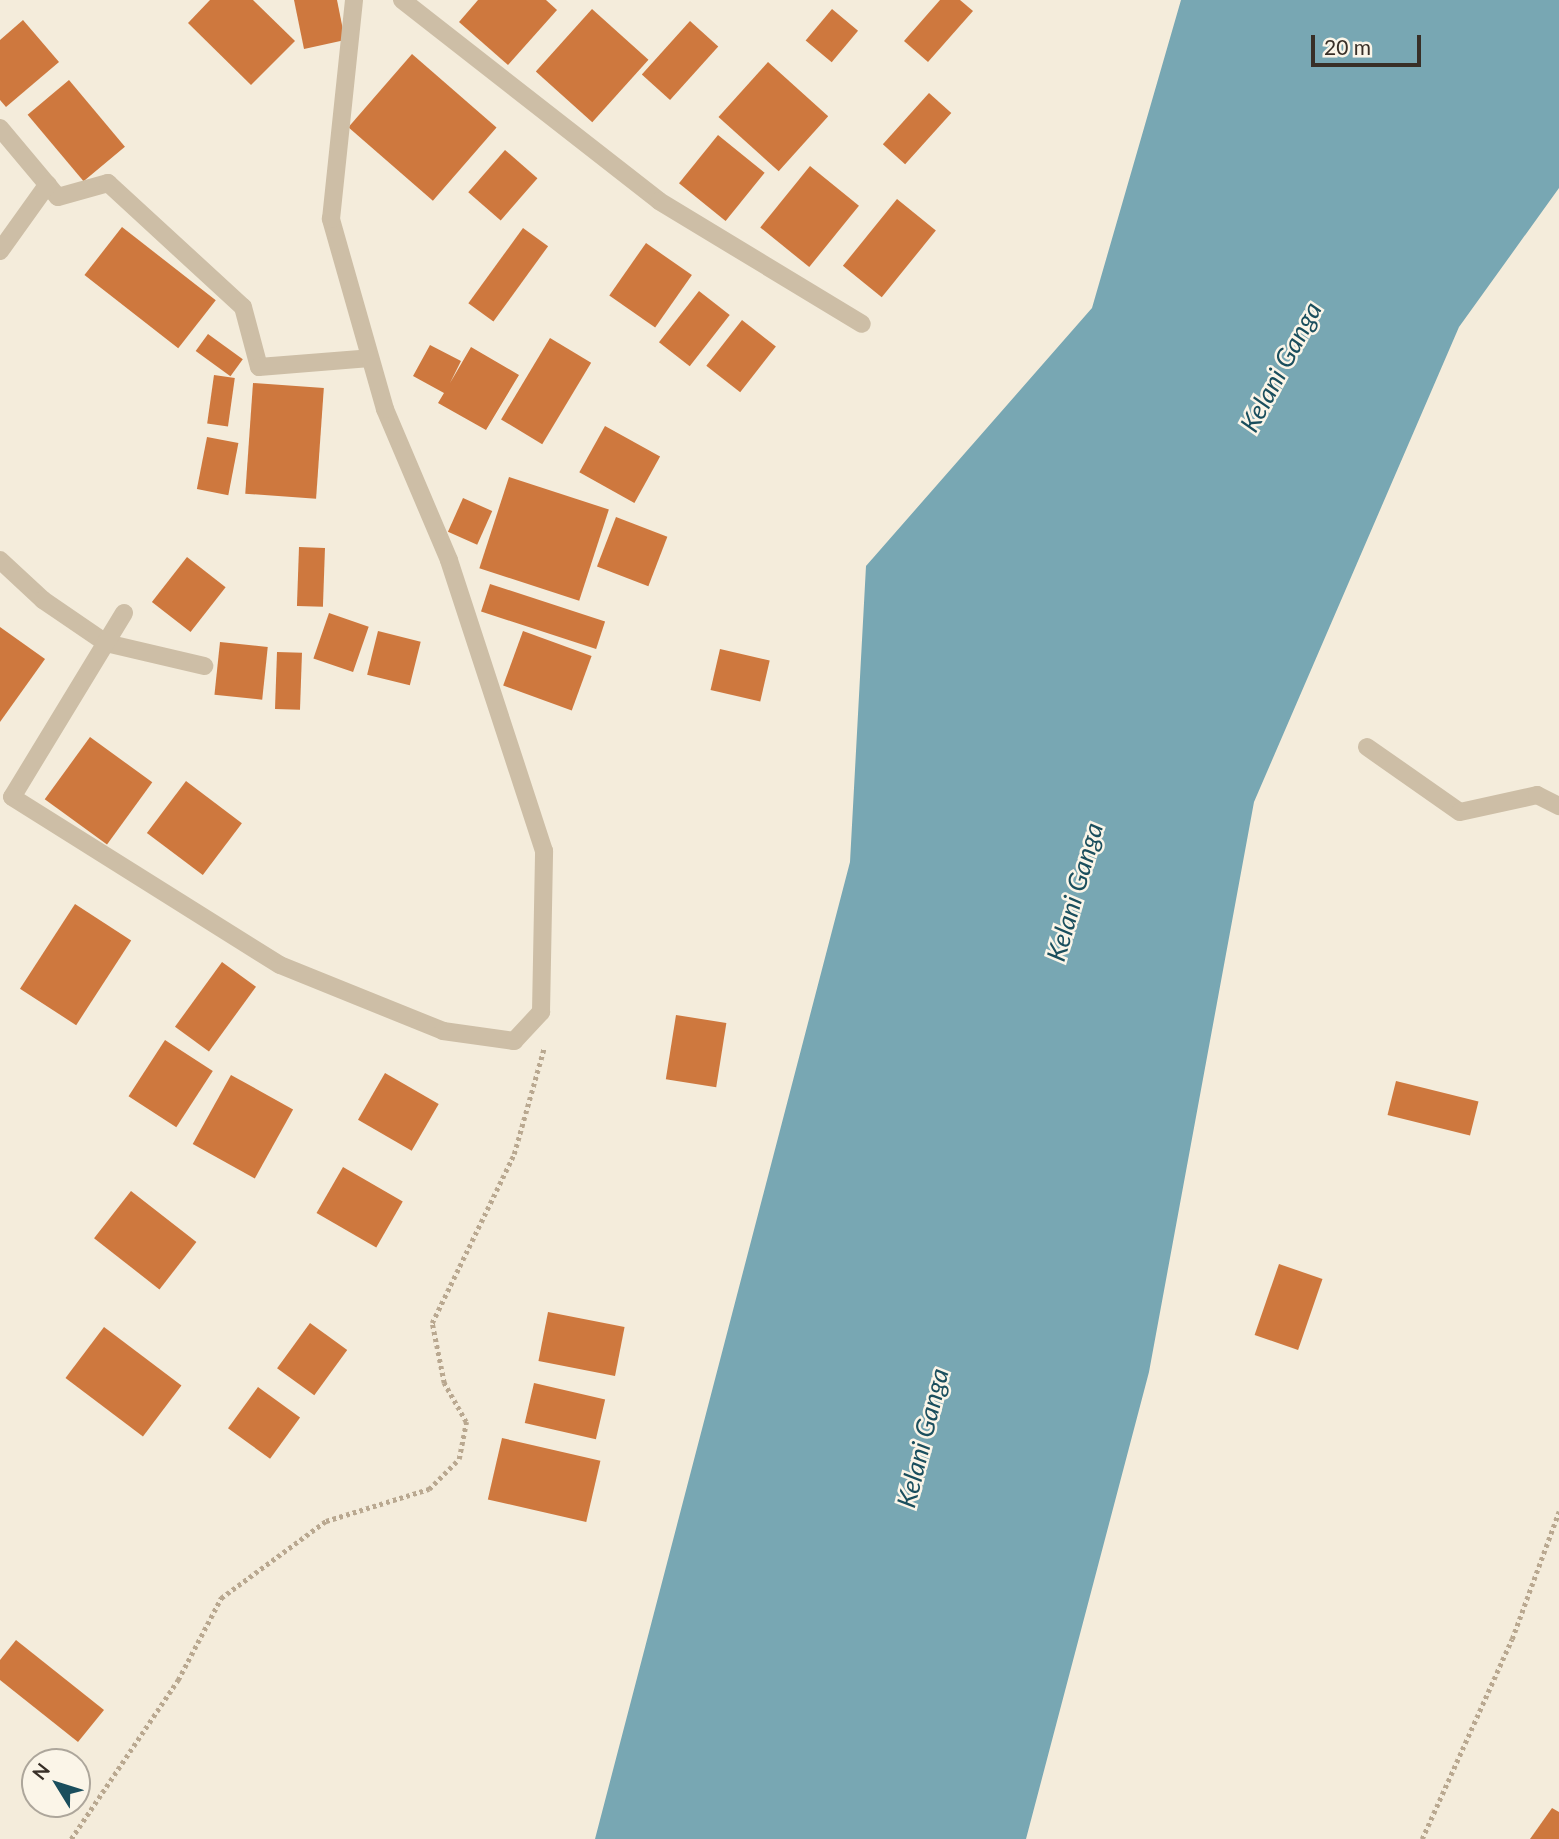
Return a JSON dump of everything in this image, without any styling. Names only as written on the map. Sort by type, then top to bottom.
[{"type":"street","points":[[124,613],[12,797],[280,965],[443,1031],[514,1041],[541,1012],[544,851],[449,560],[385,409],[331,219],[354,0]]},
{"type":"street","points":[[402,0],[659,201],[862,324]]},
{"type":"street","points":[[0,128],[58,197],[108,183],[243,307],[259,367],[370,358]]},
{"type":"street","points":[[0,251],[48,184]]},
{"type":"street","points":[[0,560],[43,600],[106,643],[204,666]]},
{"type":"street","points":[[1367,747],[1460,812],[1537,795],[1559,806]]},
{"type":"path","points":[[71,1839],[178,1680],[221,1598],[326,1521],[429,1489],[459,1459],[466,1422],[444,1383],[432,1323],[514,1154],[545,1057],[541,1012]]},
{"type":"path","points":[[1422,1839],[1512,1639],[1559,1511]]},
{"type":"water","name":"Kelani Ganga","points":[[1181,0],[1559,0],[1559,188],[1459,327],[1254,802],[1149,1372],[1026,1839],[595,1839],[850,862],[866,566],[1092,308]]},
{"type":"building","points":[[210,0],[253,0],[295,41],[251,85],[188,23]]},
{"type":"building","points":[[294,0],[337,0],[345,40],[304,49]]},
{"type":"building","points":[[478,0],[546,0],[557,10],[508,65],[459,22]]},
{"type":"building","points":[[940,0],[960,0],[973,11],[928,62],[904,41]]},
{"type":"building","points":[[592,9],[648,60],[592,122],[536,71]]},
{"type":"building","points":[[832,9],[858,31],[832,62],[806,40]]},
{"type":"building","points":[[23,20],[59,62],[6,107],[0,100],[0,40]]},
{"type":"building","points":[[690,21],[718,46],[670,100],[642,75]]},
{"type":"building","points":[[412,54],[497,127],[433,201],[348,127]]},
{"type":"building","points":[[768,62],[828,116],[779,171],[718,117]]},
{"type":"building","points":[[69,80],[125,147],[84,181],[28,115]]},
{"type":"building","points":[[929,93],[951,113],[905,164],[883,144]]},
{"type":"building","points":[[718,135],[765,173],[726,221],[679,183]]},
{"type":"building","points":[[505,150],[537,178],[501,220],[468,192]]},
{"type":"building","points":[[810,166],[859,206],[809,267],[760,227]]},
{"type":"building","points":[[897,199],[936,230],[882,297],[843,266]]},
{"type":"building","points":[[122,227],[216,300],[178,348],[84,275]]},
{"type":"building","points":[[523,228],[548,246],[493,321],[468,303]]},
{"type":"building","points":[[646,243],[692,275],[655,328],[609,295]]},
{"type":"building","points":[[699,291],[730,315],[690,366],[659,342]]},
{"type":"building","points":[[742,320],[776,346],[740,392],[706,366]]},
{"type":"building","points":[[208,334],[243,359],[230,376],[196,351]]},
{"type":"building","points":[[550,338],[591,363],[542,444],[501,419]]},
{"type":"building","points":[[430,345],[461,361],[450,383],[471,347],[519,375],[486,430],[438,403],[444,393],[413,376]]},
{"type":"building","points":[[214,375],[235,378],[228,426],[207,424]]},
{"type":"building","points":[[253,383],[324,388],[316,499],[245,494]]},
{"type":"building","points":[[605,426],[660,457],[634,503],[579,472]]},
{"type":"building","points":[[207,437],[238,443],[228,495],[197,489]]},
{"type":"building","points":[[509,477],[609,509],[579,601],[479,568]]},
{"type":"building","points":[[463,498],[492,511],[477,545],[448,532]]},
{"type":"building","points":[[616,517],[667,537],[648,586],[597,566]]},
{"type":"building","points":[[299,547],[325,548],[323,607],[297,606]]},
{"type":"building","points":[[187,557],[226,587],[191,632],[152,602]]},
{"type":"building","points":[[490,584],[605,621],[596,649],[481,612]]},
{"type":"building","points":[[329,613],[369,627],[353,672],[313,658]]},
{"type":"building","points":[[0,627],[45,659],[0,722]]},
{"type":"building","points":[[378,631],[421,642],[410,685],[367,675]]},
{"type":"building","points":[[523,631],[592,656],[572,710],[503,686]]},
{"type":"building","points":[[220,642],[268,647],[262,700],[214,695]]},
{"type":"building","points":[[720,649],[770,660],[760,701],[711,690]]},
{"type":"building","points":[[277,652],[302,653],[300,710],[275,709]]},
{"type":"building","points":[[90,737],[152,782],[107,845],[45,799]]},
{"type":"building","points":[[186,781],[242,823],[203,875],[147,833]]},
{"type":"building","points":[[75,904],[131,940],[76,1025],[20,989]]},
{"type":"building","points":[[222,962],[256,987],[209,1051],[175,1027]]},
{"type":"building","points":[[676,1015],[726,1023],[716,1087],[666,1079]]},
{"type":"building","points":[[165,1040],[213,1071],[176,1127],[129,1096]]},
{"type":"building","points":[[385,1073],[439,1104],[412,1151],[358,1120]]},
{"type":"building","points":[[231,1075],[293,1109],[255,1179],[193,1144]]},
{"type":"building","points":[[1396,1081],[1478,1102],[1470,1136],[1388,1115]]},
{"type":"building","points":[[343,1167],[403,1202],[376,1247],[316,1213]]},
{"type":"building","points":[[131,1191],[196,1242],[159,1289],[94,1238]]},
{"type":"building","points":[[1279,1264],[1322,1279],[1298,1350],[1255,1335]]},
{"type":"building","points":[[548,1312],[625,1327],[615,1376],[538,1361]]},
{"type":"building","points":[[310,1323],[347,1350],[314,1395],[277,1368]]},
{"type":"building","points":[[104,1327],[181,1385],[143,1436],[65,1378]]},
{"type":"building","points":[[534,1383],[605,1399],[596,1439],[525,1423]]},
{"type":"building","points":[[258,1387],[300,1418],[270,1459],[228,1428]]},
{"type":"building","points":[[502,1438],[600,1461],[586,1522],[488,1499]]},
{"type":"building","points":[[16,1640],[104,1710],[78,1742],[0,1680],[0,1660]]},
{"type":"building","points":[[1552,1808],[1559,1812],[1559,1839],[1530,1839]]}]
